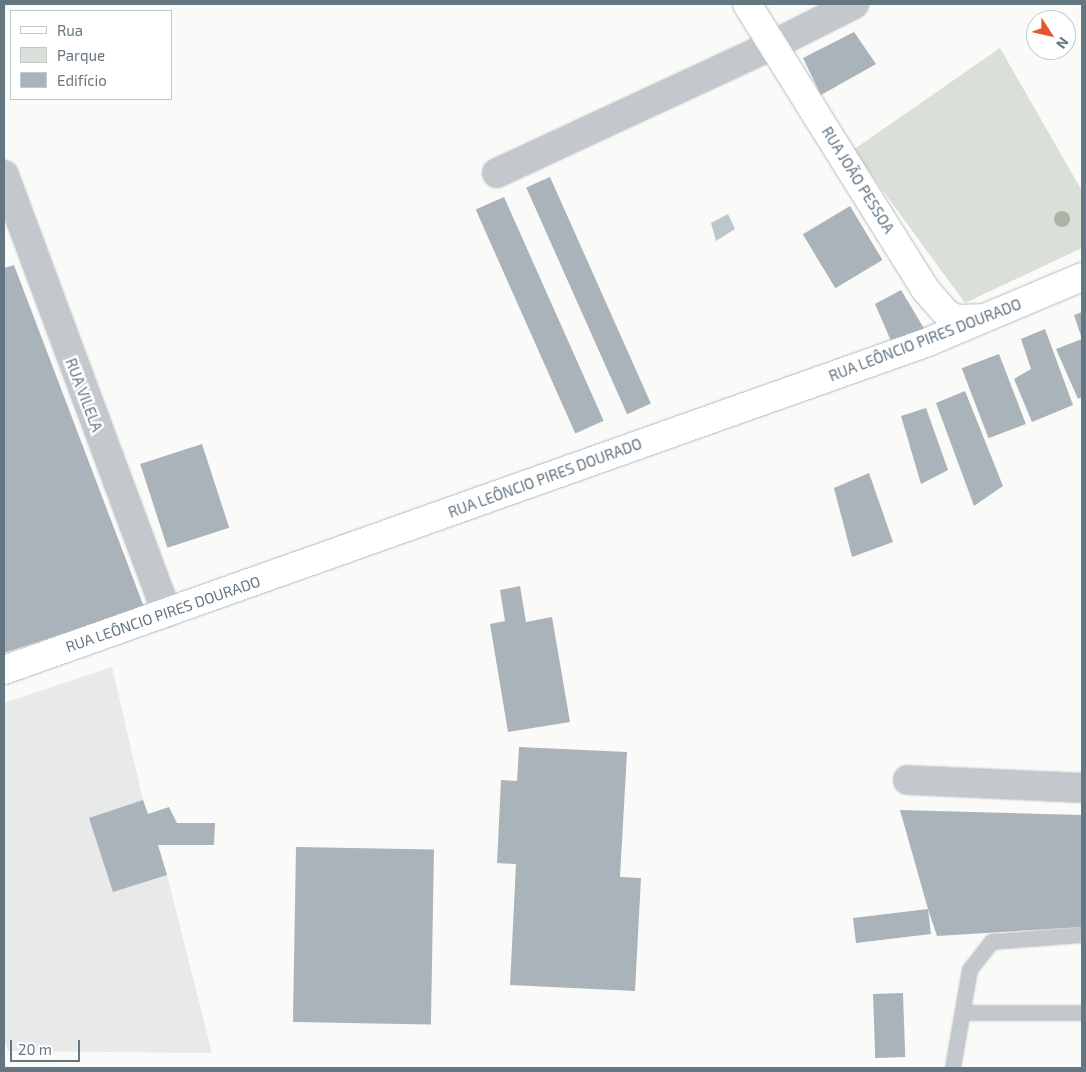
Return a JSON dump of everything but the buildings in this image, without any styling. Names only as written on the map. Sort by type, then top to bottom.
[{"type":"main road","name":"RUA JOÃO PESSOA","points":[[747,4],[936,304],[957,319],[992,316]]},
{"type":"main road","name":"RUA LEÔNCIO PIRES DOURADO","points":[[4,670],[928,342],[1082,277]]},
{"type":"street","points":[[496,173],[773,45],[854,4]]},
{"type":"street","name":"RUA VILELA","points":[[4,175],[167,613]]},
{"type":"street","points":[[908,780],[1082,788]]},
{"type":"lane","points":[[953,1068],[970,970],[992,942],[1082,935]]},
{"type":"lane","points":[[963,1013],[1082,1013]]},
{"type":"shaded area","points":[[728,214],[735,229],[716,241],[711,223]]},
{"type":"shaded area","points":[[112,667],[143,800],[167,875],[212,1053],[8,1051],[4,1040],[4,703]]},
{"type":"green space","points":[[1000,48],[1082,191],[1082,248],[965,303],[853,150]]}]
